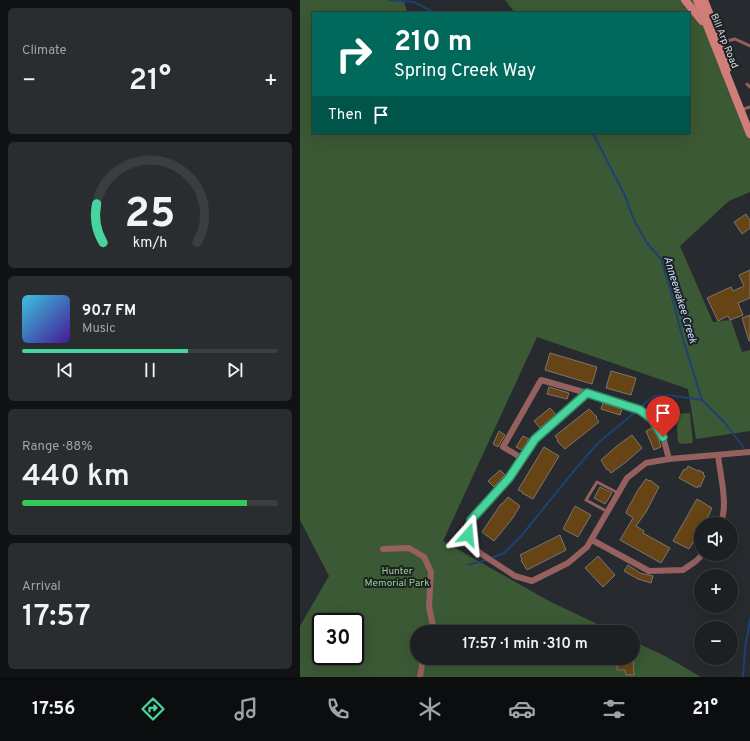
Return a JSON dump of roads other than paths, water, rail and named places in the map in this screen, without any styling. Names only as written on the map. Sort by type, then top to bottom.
[{"type":"main road","points":[[685,0],[707,26]]},
{"type":"main road","name":"Bill Arp Road","points":[[697,0],[750,134]]},
{"type":"main road","points":[[704,0],[730,66],[725,71]]},
{"type":"street","points":[[522,458],[503,446],[541,380],[640,410],[652,419],[663,437],[669,459]]},
{"type":"street","points":[[587,393],[535,439],[509,478],[471,520],[468,535],[474,548],[482,555],[515,576],[532,581],[568,563],[587,547],[627,478],[646,463],[669,459],[750,452]]},
{"type":"street","points":[[718,455],[724,506],[723,517]]},
{"type":"street","points":[[592,540],[649,571],[684,570],[696,561]]},
{"type":"street","points":[[383,549],[409,548],[424,557],[431,572],[430,607],[433,625]]},
{"type":"street","points":[[420,677],[422,665]]},
{"type":"lane","points":[[720,42],[735,39],[750,46]]},
{"type":"lane","points":[[741,110],[750,107]]},
{"type":"lane","points":[[608,512],[586,500],[597,482],[618,493]]},
{"type":"waterway","name":"Anneewakee Creek","points":[[389,0],[414,2],[433,12]]},
{"type":"waterway","name":"Anneewakee Creek","points":[[592,134],[595,137],[625,196],[634,220],[647,243],[661,259],[682,336],[702,400],[725,423],[744,448]]},
{"type":"waterway","points":[[642,406],[654,396],[668,395],[702,400]]},
{"type":"waterway","points":[[494,557],[504,553],[522,535],[598,443],[634,413]]},
{"type":"waterway","points":[[468,565],[487,560]]},
{"type":"waterway","points":[[743,677],[745,648],[750,620]]},
{"type":"park label","name":"Hunter Memorial Park","points":[[397,576]]}]
